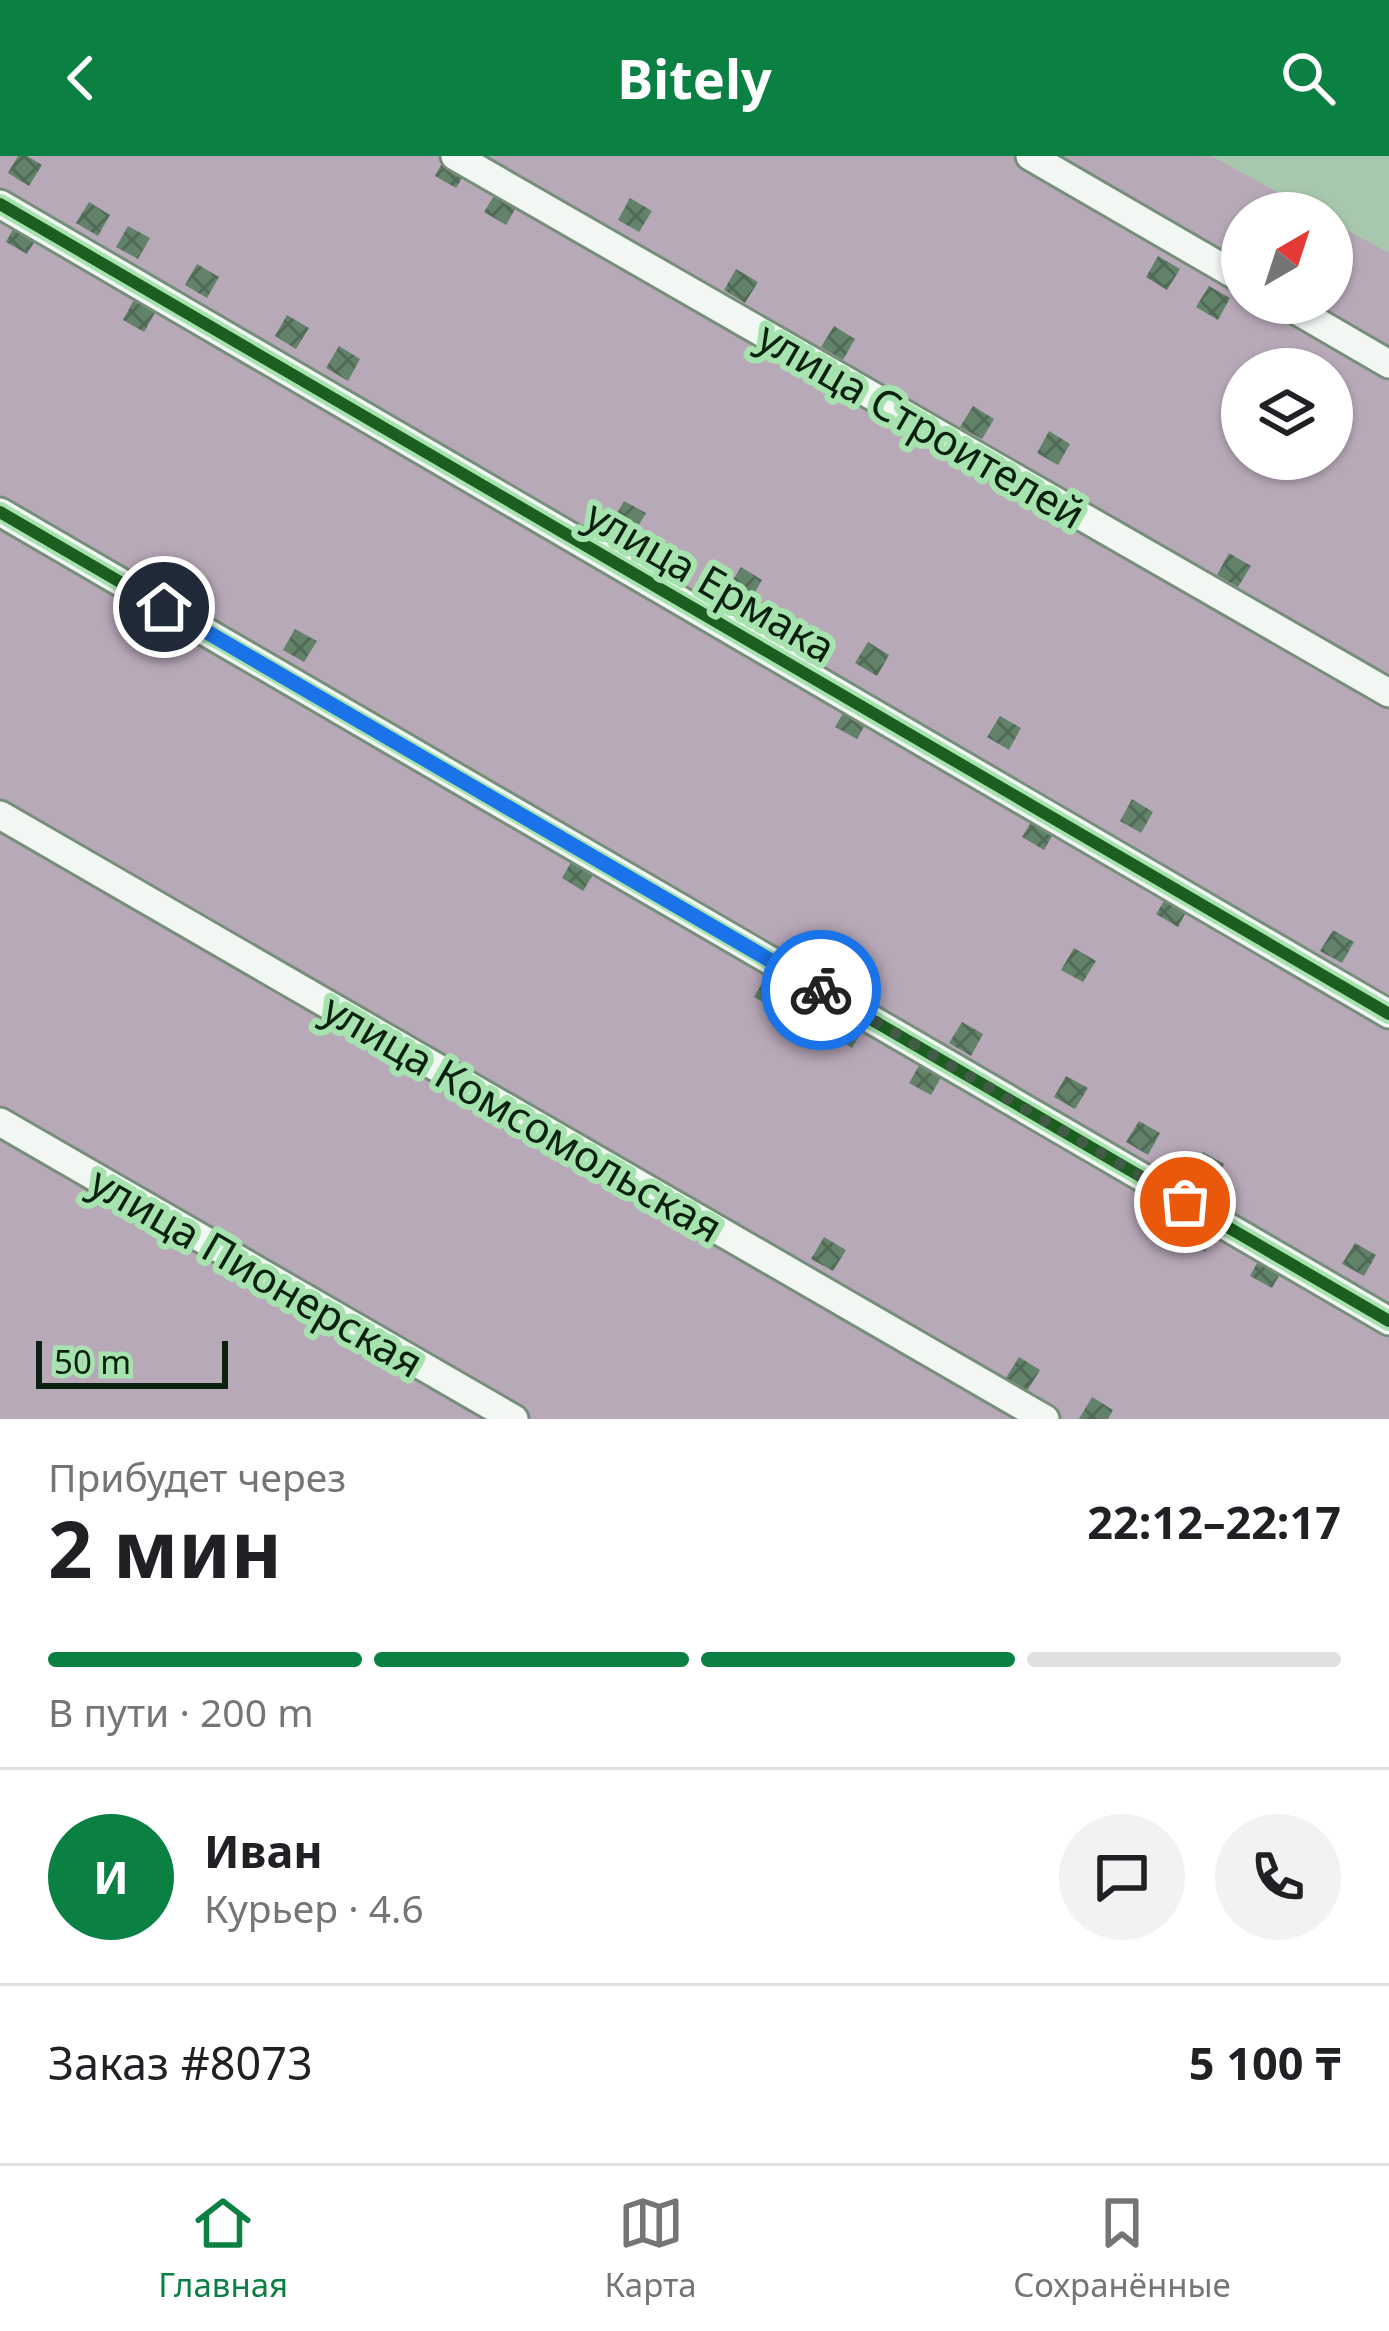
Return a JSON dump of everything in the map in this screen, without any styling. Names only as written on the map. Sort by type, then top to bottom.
[{"type":"street","name":"улица Строителей","points":[[455,156],[1389,693]]},
{"type":"street","points":[[1030,156],[1221,267]]},
{"type":"street","name":"улица Ермака","points":[[0,204],[1389,1014]]},
{"type":"street","points":[[1320,324],[1389,364]]},
{"type":"street","points":[[0,512],[1389,1322]]},
{"type":"street","name":"улица Комсомольская","points":[[0,814],[1046,1419]]},
{"type":"street","name":"улица Пионерская","points":[[0,1122],[514,1419]]},
{"type":"shaded area","points":[[0,156],[1212,156],[1277,192],[1221,192],[1221,324],[1353,324],[1353,233],[1389,253],[1389,1419],[0,1419]]},
{"type":"building","points":[[18,156],[42,165],[29,186],[8,173]]},
{"type":"building","points":[[446,156],[469,167],[456,188],[435,176]]},
{"type":"building","points":[[497,191],[518,204],[506,225],[484,212]]},
{"type":"building","points":[[630,198],[652,211],[639,232],[618,220]]},
{"type":"building","points":[[89,202],[110,215],[98,236],[76,223]]},
{"type":"building","points":[[18,220],[40,233],[27,254],[6,242]]},
{"type":"building","points":[[128,226],[150,238],[138,259],[116,247]]},
{"type":"building","points":[[1158,256],[1180,269],[1167,290],[1146,277]]},
{"type":"building","points":[[197,264],[219,277],[207,298],[185,285]]},
{"type":"building","points":[[736,269],[758,282],[745,303],[724,290]]},
{"type":"building","points":[[1209,286],[1221,293],[1218,320],[1196,307]]},
{"type":"building","points":[[135,298],[156,311],[144,332],[123,320]]},
{"type":"building","points":[[287,315],[309,328],[296,349],[275,336]]},
{"type":"building","points":[[834,326],[855,339],[843,360],[821,347]]},
{"type":"building","points":[[339,346],[360,359],[348,381],[326,368]]},
{"type":"building","points":[[973,406],[994,419],[982,439],[960,427]]},
{"type":"building","points":[[1049,431],[1070,444],[1058,465],[1037,453]]},
{"type":"building","points":[[624,501],[646,513],[633,534],[612,522]]},
{"type":"building","points":[[1229,553],[1251,566],[1238,587],[1217,575]]},
{"type":"building","points":[[741,567],[762,580],[750,601],[728,588]]},
{"type":"building","points":[[295,629],[317,641],[304,662],[283,650]]},
{"type":"building","points":[[868,642],[889,655],[877,676],[855,663]]},
{"type":"building","points":[[848,705],[869,718],[857,739],[835,727]]},
{"type":"building","points":[[1000,716],[1021,728],[1009,750],[987,737]]},
{"type":"building","points":[[1132,799],[1153,812],[1141,833],[1120,821]]},
{"type":"building","points":[[1035,816],[1056,829],[1044,850],[1022,837]]},
{"type":"building","points":[[574,857],[596,870],[583,891],[562,878]]},
{"type":"building","points":[[1169,893],[1190,905],[1178,927],[1156,914]]},
{"type":"building","points":[[1333,930],[1354,942],[1342,963],[1320,951]]},
{"type":"building","points":[[1074,948],[1096,961],[1083,982],[1061,970]]},
{"type":"building","points":[[767,975],[788,988],[776,1009],[754,997]]},
{"type":"building","points":[[842,1014],[864,1027],[852,1048],[830,1035]]},
{"type":"building","points":[[962,1022],[983,1034],[971,1056],[949,1043]]},
{"type":"building","points":[[921,1062],[943,1074],[931,1095],[909,1083]]},
{"type":"building","points":[[1066,1076],[1088,1088],[1075,1109],[1054,1097]]},
{"type":"building","points":[[1139,1121],[1160,1133],[1148,1155],[1126,1142]]},
{"type":"building","points":[[1203,1152],[1224,1164],[1212,1185],[1190,1173]]},
{"type":"building","points":[[1196,1217],[1217,1230],[1205,1252],[1184,1239]]},
{"type":"building","points":[[824,1237],[846,1250],[833,1271],[811,1259]]},
{"type":"building","points":[[1355,1243],[1376,1255],[1364,1276],[1342,1264]]},
{"type":"building","points":[[1262,1254],[1284,1267],[1272,1288],[1250,1276]]},
{"type":"building","points":[[1019,1357],[1040,1370],[1027,1391],[1006,1378]]},
{"type":"building","points":[[1092,1397],[1113,1410],[1108,1419],[1079,1419]]},
{"type":"cycle path","points":[[0,204],[1389,1014]]},
{"type":"cycle path","points":[[0,512],[1389,1321]]},
{"type":"way so far","points":[[821,990],[1185,1202]]},
{"type":"route","points":[[164,607],[821,990]]}]
